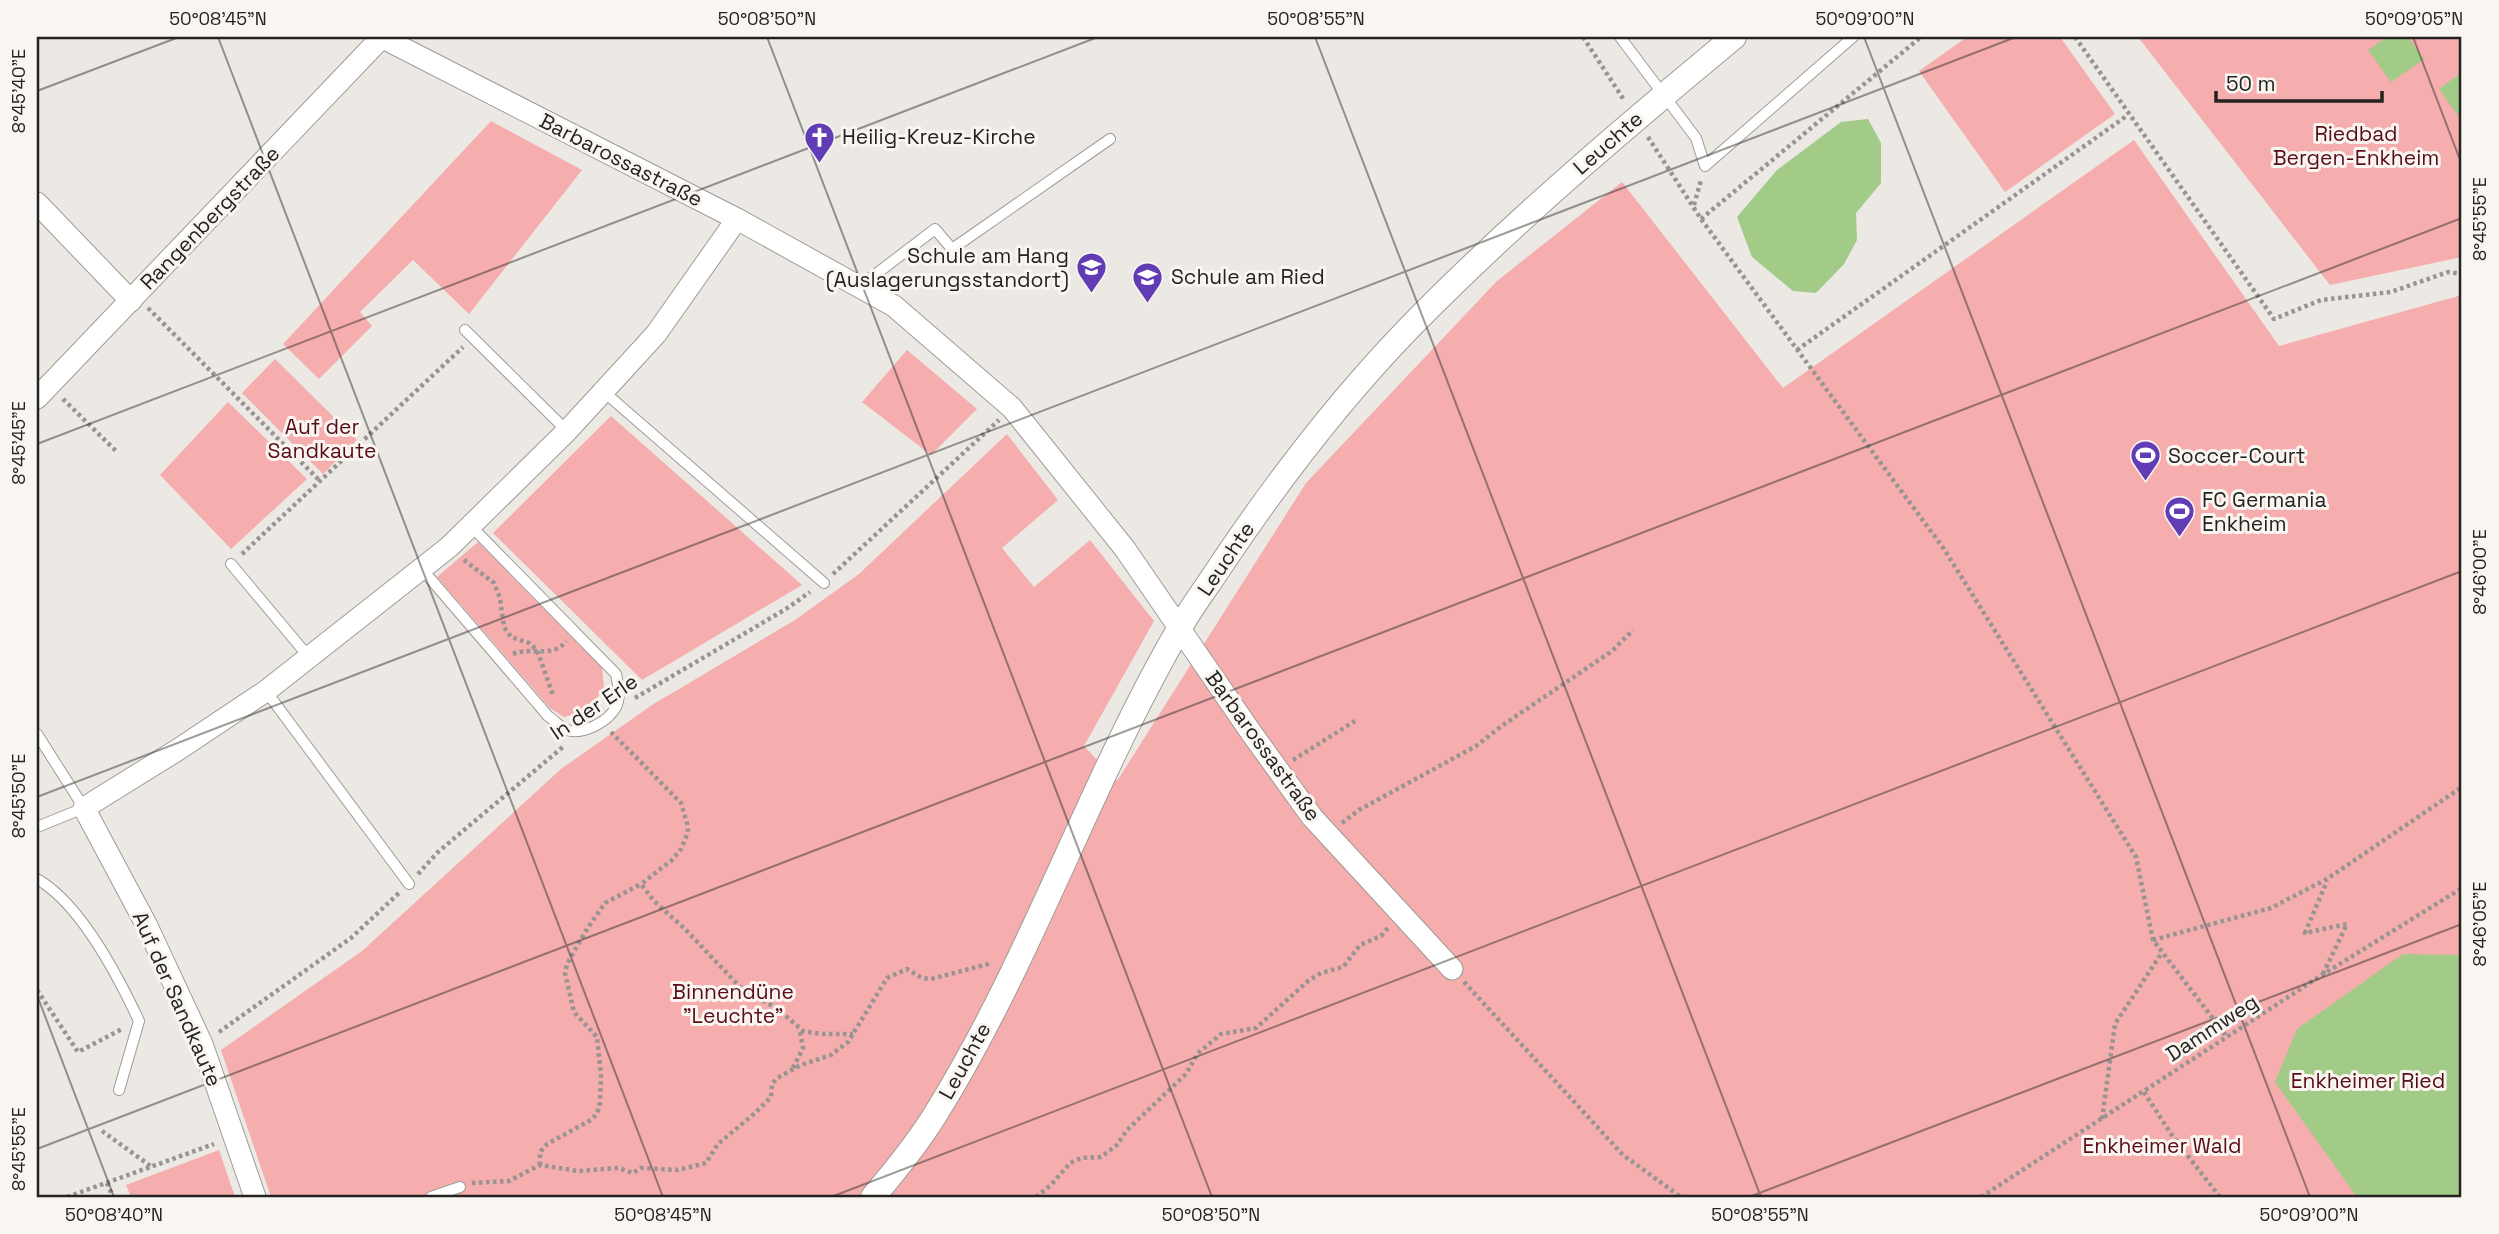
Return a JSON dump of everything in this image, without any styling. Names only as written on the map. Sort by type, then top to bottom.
[{"type":"street","name":"Barbarossastraße","points":[[381,37],[737,219],[894,306],[1012,408],[1125,549],[1312,817],[1452,968]]},
{"type":"street","name":"Rangenbergstraße","points":[[43,392],[381,37]]},
{"type":"street","name":"Leuchte","points":[[873,1197],[933,1118],[965,1065],[1010,977],[1114,754],[1179,628],[1251,521],[1306,448],[1408,328],[1542,202],[1734,37]]},
{"type":"street","points":[[37,203],[131,300]]},
{"type":"street","points":[[85,808],[266,691],[444,551],[567,430],[656,334],[737,219]]},
{"type":"street","name":"Auf der Sandkaute","points":[[85,808],[147,926],[202,1044],[255,1197]]},
{"type":"lane","points":[[1620,37],[1696,138],[1705,166],[1853,37]]},
{"type":"lane","points":[[859,287],[935,229],[951,249],[1110,139]]},
{"type":"lane","points":[[469,334],[567,430]]},
{"type":"lane","points":[[603,391],[824,583]]},
{"type":"lane","points":[[422,569],[548,716],[567,730],[586,730],[601,722],[616,707],[619,690],[616,674],[471,526]]},
{"type":"lane","points":[[232,564],[308,656]]},
{"type":"lane","points":[[266,691],[408,884]]},
{"type":"lane","name":"Auf der Sandkaute","points":[[37,734],[85,808]]},
{"type":"lane","points":[[37,827],[85,808]]},
{"type":"lane","points":[[37,879],[53,888],[80,920],[120,981],[139,1021],[118,1090]]},
{"type":"lane","points":[[431,1197],[460,1187]]},
{"type":"path","points":[[1584,37],[1624,100]]},
{"type":"path","points":[[1701,219],[1921,37]]},
{"type":"path","points":[[2075,37],[2274,319],[2321,300],[2391,292],[2448,272],[2462,274]]},
{"type":"path","points":[[1797,350],[2128,115]]},
{"type":"path","points":[[1648,137],[1701,219],[1944,549],[2136,857],[2152,940],[2227,1037]]},
{"type":"path","points":[[1694,206],[1705,166]]},
{"type":"path","points":[[131,300],[147,307],[320,481]]},
{"type":"path","points":[[232,564],[469,334]]},
{"type":"path","points":[[43,392],[117,452]]},
{"type":"path","name":"In der Erle","points":[[601,722],[647,689],[786,609],[824,583],[1012,408]]},
{"type":"path","points":[[444,551],[474,565],[494,583],[500,598],[504,627],[510,637],[529,643],[537,650],[556,704]]},
{"type":"path","points":[[505,666],[515,653],[526,650],[556,650],[564,645],[573,630]]},
{"type":"path","points":[[1327,834],[1359,810],[1476,746],[1503,724],[1612,651],[1633,630]]},
{"type":"path","points":[[1278,770],[1355,721]]},
{"type":"path","points":[[540,1165],[540,1152],[547,1144],[591,1120],[597,1114],[600,1103],[601,1075],[597,1037],[574,1012],[565,973],[567,964],[586,929],[605,904],[641,884],[672,860],[681,849],[688,832],[681,803],[601,722]]},
{"type":"path","name":"In der Erle","points":[[202,1044],[351,938],[438,852],[567,745]]},
{"type":"path","points":[[2152,940],[2271,908],[2327,879],[2462,787]]},
{"type":"path","points":[[2322,975],[2347,924],[2305,933],[2327,879]]},
{"type":"path","points":[[641,884],[654,901],[685,929],[741,988],[778,1009],[799,1028],[812,1033],[853,1034]]},
{"type":"path","name":"Dammweg","points":[[1981,1197],[2322,975],[2462,888]]},
{"type":"path","points":[[1036,1197],[1051,1185],[1070,1163],[1081,1158],[1101,1157],[1117,1145],[1127,1130],[1186,1074],[1198,1053],[1221,1034],[1256,1028],[1308,981],[1321,973],[1343,967],[1360,946],[1381,936],[1400,914]]},
{"type":"path","points":[[2102,1119],[2115,1024],[2161,954]]},
{"type":"path","points":[[460,1187],[472,1183],[509,1181],[540,1165],[578,1171],[619,1168],[633,1173],[641,1168],[678,1170],[706,1163],[718,1144],[771,1097],[772,1084],[777,1078],[792,1069],[831,1055],[848,1042],[887,978],[907,969],[922,978],[932,979],[999,963]]},
{"type":"path","points":[[1452,968],[1622,1155],[1681,1197]]},
{"type":"path","points":[[37,989],[78,1052],[132,1023]]},
{"type":"path","points":[[792,1069],[803,1048],[799,1028]]},
{"type":"path","points":[[2144,1092],[2173,1136],[2220,1197]]},
{"type":"path","points":[[102,1131],[152,1167]]},
{"type":"path","points":[[67,1197],[234,1136]]},
{"type":"path","points":[[107,1183],[113,1197]]},
{"type":"green space","points":[[1967,37],[2060,37],[2115,114],[2005,192],[1919,71]]},
{"type":"green space","name":"Riedbad Bergen-Enkheim","points":[[2138,37],[2462,37],[2462,257],[2330,285]]},
{"type":"green space","points":[[491,121],[582,170],[469,314],[413,260],[360,312],[372,326],[319,379],[283,344]]},
{"type":"green space","points":[[2134,140],[2279,346],[2462,295],[2462,1197],[271,1197],[221,1050],[362,951],[561,769],[652,705],[795,620],[859,574],[1007,434],[1058,500],[1002,548],[1034,587],[1090,540],[1154,621],[1084,746],[1117,781],[1306,483],[1497,281],[1622,182],[1783,388]]},
{"type":"green space","points":[[907,350],[977,409],[931,455],[862,402]]},
{"type":"green space","name":"Auf der Sandkaute","points":[[275,359],[357,440],[323,474],[242,393]]},
{"type":"green space","points":[[228,402],[307,479],[231,549],[160,475]]},
{"type":"green space","points":[[611,416],[802,585],[642,680],[493,533]]},
{"type":"green space","points":[[478,542],[602,668],[604,688],[589,710],[564,717],[550,708],[437,577]]},
{"type":"green space","points":[[219,1150],[235,1197],[131,1197],[126,1185]]},
{"type":"shaded area","points":[[2387,37],[2408,37],[2424,59],[2391,82],[2368,50]]},
{"type":"shaded area","points":[[2462,72],[2462,121],[2439,89]]},
{"type":"shaded area","points":[[1868,119],[1881,143],[1881,183],[1856,213],[1857,240],[1844,264],[1816,293],[1793,291],[1752,257],[1737,217],[1777,170],[1841,122]]},
{"type":"shaded area","name":"Enkheimer Ried","points":[[2403,954],[2462,955],[2462,1197],[2357,1197],[2275,1082],[2297,1029]]},
{"type":"place","name":"Heilig-Kreuz-Kirche","points":[[819,164]]},
{"type":"place","name":"Schule am Hang (Auslagerungsstandort)","points":[[1092,295]]},
{"type":"place","name":"Schule am Ried","points":[[1148,304]]},
{"type":"place","name":"Soccer-Court","points":[[2145,483]]},
{"type":"place","name":"FC Germania Enkheim","points":[[2179,539]]},
{"type":"park label","name":"Binnendüne \"Leuchte\"","points":[[733,1004]]},
{"type":"park label","name":"Enkheimer Wald","points":[[2162,1146]]}]
